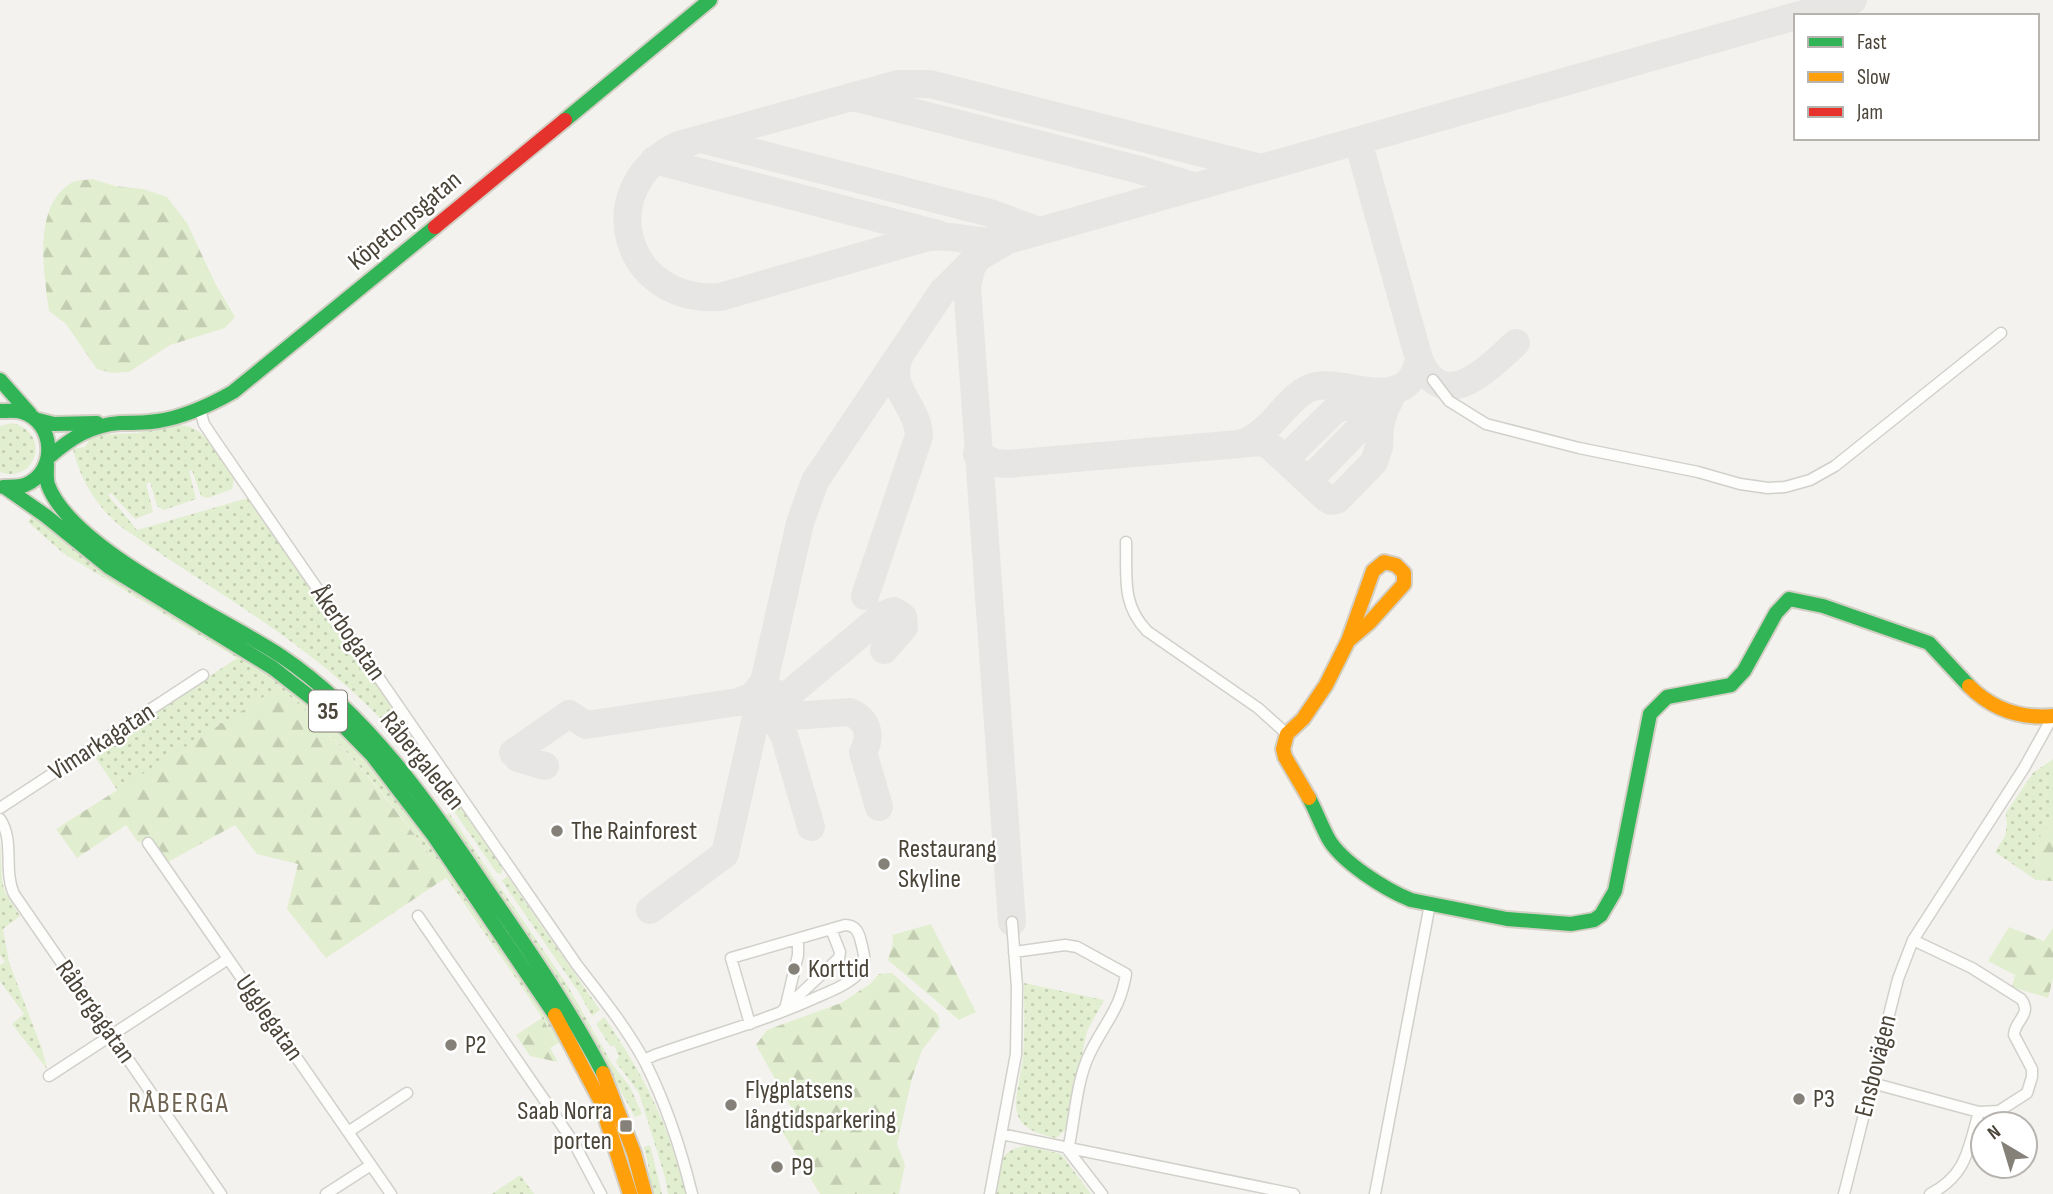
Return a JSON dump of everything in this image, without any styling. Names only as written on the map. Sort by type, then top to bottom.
[{"type":"street","name":"Köpetorpsgatan","points":[[48,460],[80,433],[105,425],[158,421],[200,410],[229,395],[258,374],[710,0]]},
{"type":"street","points":[[1433,380],[1449,401],[1486,424],[1740,484],[1777,488],[1810,480],[1835,466],[2001,333]]},
{"type":"street","name":"35","points":[[0,380],[34,417],[48,437],[48,460],[40,475],[30,483],[18,487],[3,487]]},
{"type":"street","name":"Köpetorpsgatan","points":[[0,411],[14,409],[54,424],[95,422],[105,425]]},
{"type":"street","name":"Åkerbogatan","points":[[200,410],[204,424],[214,439],[644,1060],[677,1138],[692,1194]]},
{"type":"street","name":"Råbergaleden","points":[[48,460],[47,480],[51,493],[80,528],[135,568],[282,656],[342,704],[400,767],[540,966],[601,1065],[626,1126],[645,1194]]},
{"type":"street","name":"Råbergaleden","points":[[3,487],[46,516],[109,568],[273,668],[332,714],[372,755],[433,836],[562,1025],[600,1100],[630,1194]]},
{"type":"street","points":[[1126,542],[1128,600],[1137,620],[1147,631],[1258,708],[1287,734]]},
{"type":"street","points":[[1348,642],[1404,584],[1404,573],[1396,565],[1384,562],[1373,571],[1348,642],[1314,703],[1303,719],[1287,734],[1283,749],[1321,819],[1328,838],[1341,856],[1399,895],[1507,919],[1571,924],[1594,920],[1601,915],[1615,891],[1650,714],[1667,697],[1731,685],[1739,679],[1776,613],[1788,599],[1823,606],[1929,643],[1943,654],[1976,692],[1990,702],[2027,717],[2053,716]]},
{"type":"street","name":"Vimarkagatan","points":[[0,808],[203,676]]},
{"type":"street","name":"Ensbovägen","points":[[1844,1194],[1898,979],[1913,940],[2053,716]]},
{"type":"street","name":"Råbergagatan","points":[[0,819],[7,835],[8,879],[14,894],[221,1194]]},
{"type":"street","name":"Ugglegatan","points":[[148,843],[391,1194]]},
{"type":"street","points":[[1375,1194],[1430,904]]},
{"type":"street","points":[[418,916],[574,1143],[601,1194]]},
{"type":"street","points":[[990,1194],[1016,1054],[1017,987],[1012,922]]},
{"type":"street","points":[[644,1060],[655,1055],[750,1024],[779,1014],[853,978],[863,967],[864,954],[856,929],[851,925],[831,929],[732,958],[750,1024]]},
{"type":"street","points":[[779,1014],[839,958],[840,952],[831,929]]},
{"type":"street","points":[[786,1005],[798,955],[798,939]]},
{"type":"street","points":[[1913,940],[1972,968],[2025,1003],[2025,1013],[2014,1029],[2014,1035],[2032,1069],[2032,1077],[2027,1093],[2001,1110]]},
{"type":"street","points":[[1014,952],[1065,945],[1077,947],[1126,974],[1120,1001],[1089,1055],[1068,1150],[1102,1194]]},
{"type":"street","points":[[49,1076],[228,959]]},
{"type":"street","points":[[1872,1083],[1972,1110]]},
{"type":"street","points":[[348,1132],[407,1093]]},
{"type":"street","points":[[1002,1134],[1068,1150],[1294,1194]]},
{"type":"street","points":[[1930,1194],[1956,1177],[1963,1167],[1969,1145]]},
{"type":"street","points":[[326,1194],[371,1165]]},
{"type":"green space","points":[[92,179],[115,186],[143,189],[167,197],[187,223],[215,283],[235,317],[225,328],[170,345],[129,372],[112,373],[97,369],[66,324],[49,311],[43,260],[43,242],[50,208],[59,194],[71,183]]},
{"type":"green space","points":[[12,423],[25,429],[35,446],[30,465],[12,474],[0,472],[0,426]]},
{"type":"green space","points":[[180,425],[198,431],[212,445],[234,478],[232,489],[208,498],[201,496],[192,470],[189,471],[196,499],[164,510],[157,506],[150,482],[146,484],[153,512],[135,519],[111,493],[108,495],[137,530],[248,498],[503,868],[501,874],[497,873],[405,746],[370,708],[312,657],[281,634],[120,526],[96,500],[80,471],[73,449],[85,447],[92,435],[137,433]]},
{"type":"green space","points":[[33,515],[129,590],[278,680],[343,735],[379,775],[411,817],[562,1041],[557,1044],[530,999],[413,831],[363,770],[309,713],[279,687],[118,791],[93,754],[237,658],[63,553],[28,522]]},
{"type":"green space","points":[[279,687],[348,754],[447,877],[326,958],[287,909],[298,864],[257,854],[235,825],[168,862],[151,839],[138,842],[126,825],[77,858],[56,829]]},
{"type":"green space","points":[[2053,759],[2053,822],[2037,840],[2036,880],[1995,852],[2005,836],[2006,813],[2033,773]]},
{"type":"green space","points":[[449,813],[566,983],[612,1064],[630,1087],[642,1114],[635,1117],[569,997],[446,816]]},
{"type":"green space","points":[[2053,822],[2053,881],[2036,880],[2037,840]]},
{"type":"green space","points":[[0,840],[2,881],[5,892],[20,916],[3,929],[9,962],[47,1069],[12,1024],[24,1014],[0,981],[0,965],[5,962],[0,955]]},
{"type":"green space","points":[[506,877],[600,1010],[592,1016],[578,991],[502,881]]},
{"type":"green space","points":[[931,924],[976,1012],[959,1020],[888,960],[892,935]]},
{"type":"green space","points":[[2009,927],[2044,941],[2053,928],[2053,978],[2048,998],[2012,987],[2015,975],[1988,961]]},
{"type":"green space","points":[[892,973],[938,1015],[940,1027],[922,1050],[912,1078],[897,1144],[905,1165],[899,1194],[820,1194],[782,1131],[797,1118],[756,1045],[767,1030],[841,1003],[870,984],[879,974]]},
{"type":"green space","points":[[1024,983],[1104,1000],[1087,1031],[1067,1128],[1056,1138],[1026,1126],[1019,1118],[1016,1108],[1024,1045]]},
{"type":"green space","points":[[604,1017],[654,1101],[672,1145],[686,1194],[668,1194],[639,1093],[616,1062],[619,1056],[614,1045],[610,1046],[596,1024]]},
{"type":"green space","points":[[542,1018],[557,1044],[550,1048],[558,1062],[530,1056],[516,1035]]},
{"type":"green space","points":[[650,1145],[662,1194],[651,1194],[644,1147]]},
{"type":"green space","points":[[1028,1146],[1061,1154],[1091,1194],[996,1194],[1005,1155]]},
{"type":"green space","points":[[520,1175],[534,1194],[492,1194]]},
{"type":"taxiway","points":[[1804,14],[1853,0]]},
{"type":"taxiway","points":[[1261,168],[930,84],[898,84],[679,145],[652,164],[635,187],[628,213],[630,239],[641,263],[660,282],[687,294],[720,297],[928,237],[989,242],[1012,239],[1794,17]]},
{"type":"taxiway","points":[[853,97],[1140,170],[1196,187]]},
{"type":"taxiway","points":[[705,140],[990,213],[1039,231]]},
{"type":"taxiway","points":[[1358,141],[1419,359],[1429,376],[1441,384],[1454,386],[1467,382],[1493,364],[1516,343]]},
{"type":"taxiway","points":[[654,160],[938,234]]},
{"type":"taxiway","points":[[650,910],[725,854],[800,523],[815,481],[942,292],[975,259],[1003,243]]},
{"type":"taxiway","points":[[978,258],[972,266],[967,285],[1012,922]]},
{"type":"taxiway","points":[[865,596],[919,436],[914,415],[896,377],[900,355]]},
{"type":"taxiway","points":[[977,454],[995,463],[1008,464],[1239,444],[1261,432],[1306,390],[1330,385],[1376,392],[1391,391],[1403,386],[1413,376],[1419,359]]},
{"type":"taxiway","points":[[1239,444],[1260,442],[1269,445],[1325,497],[1331,501],[1337,500],[1374,462],[1379,447],[1380,426],[1395,389]]},
{"type":"taxiway","points":[[1279,453],[1286,455],[1292,452],[1335,410],[1378,395]]},
{"type":"taxiway","points":[[1301,474],[1310,476],[1316,473],[1388,399]]},
{"type":"taxiway","points":[[765,678],[767,687],[775,695],[789,694],[883,615],[894,611],[903,617],[904,627],[884,650]]},
{"type":"taxiway","points":[[513,753],[569,714],[586,725],[738,702],[753,696],[764,682]]},
{"type":"taxiway","points":[[763,706],[785,738],[811,827]]},
{"type":"taxiway","points":[[767,712],[778,717],[850,712],[861,719],[868,734],[863,752],[879,807]]},
{"type":"taxiway","points":[[515,751],[518,758],[545,766]]},
{"type":"traffic: fast","points":[[565,120],[710,0]]},
{"type":"traffic: fast","points":[[49,457],[73,438],[91,430],[110,424],[153,422],[178,417],[233,392],[435,227]]},
{"type":"traffic: fast","points":[[0,380],[30,414]]},
{"type":"traffic: fast","points":[[0,411],[20,411],[33,417],[41,426],[48,447],[43,470],[36,479],[23,486],[3,487]]},
{"type":"traffic: fast","points":[[38,420],[54,424],[97,423]]},
{"type":"traffic: fast","points":[[47,464],[48,485],[62,509],[86,534],[151,580],[281,656],[313,680],[370,734],[421,796],[468,861],[549,982],[603,1073]]},
{"type":"traffic: fast","points":[[6,488],[46,516],[109,567],[273,668],[332,714],[372,755],[434,836],[555,1015]]},
{"type":"traffic: fast","points":[[1309,798],[1334,847],[1365,874],[1411,900],[1507,919],[1571,924],[1594,920],[1601,915],[1615,891],[1650,714],[1667,697],[1731,685],[1744,671],[1776,613],[1789,599],[1823,606],[1929,643],[1969,686]]},
{"type":"traffic: slow","points":[[1309,798],[1285,757],[1283,749],[1287,734],[1303,719],[1326,685],[1348,641],[1373,571],[1384,562],[1396,565],[1404,573],[1404,584],[1369,623],[1348,641]]},
{"type":"traffic: slow","points":[[1969,686],[1987,701],[2008,711],[2030,716],[2053,716]]},
{"type":"traffic: slow","points":[[555,1015],[600,1100],[630,1194]]},
{"type":"traffic: slow","points":[[603,1073],[634,1153],[645,1194]]},
{"type":"traffic: jam","points":[[435,227],[565,120]]},
{"type":"place","name":"The Rainforest","points":[[557,831]]},
{"type":"place","name":"Restaurang Skyline","points":[[884,864]]},
{"type":"place","name":"Korttid","points":[[794,969]]},
{"type":"place","name":"P2","points":[[451,1045]]},
{"type":"place","name":"P3","points":[[1799,1099]]},
{"type":"place","name":"Flygplatsens långtidsparkering","points":[[731,1105]]},
{"type":"place","name":"Saab Norra porten","points":[[626,1126]]},
{"type":"place","name":"P9","points":[[777,1167]]},
{"type":"district","name":"RÅBERGA","points":[[179,1103]]}]
